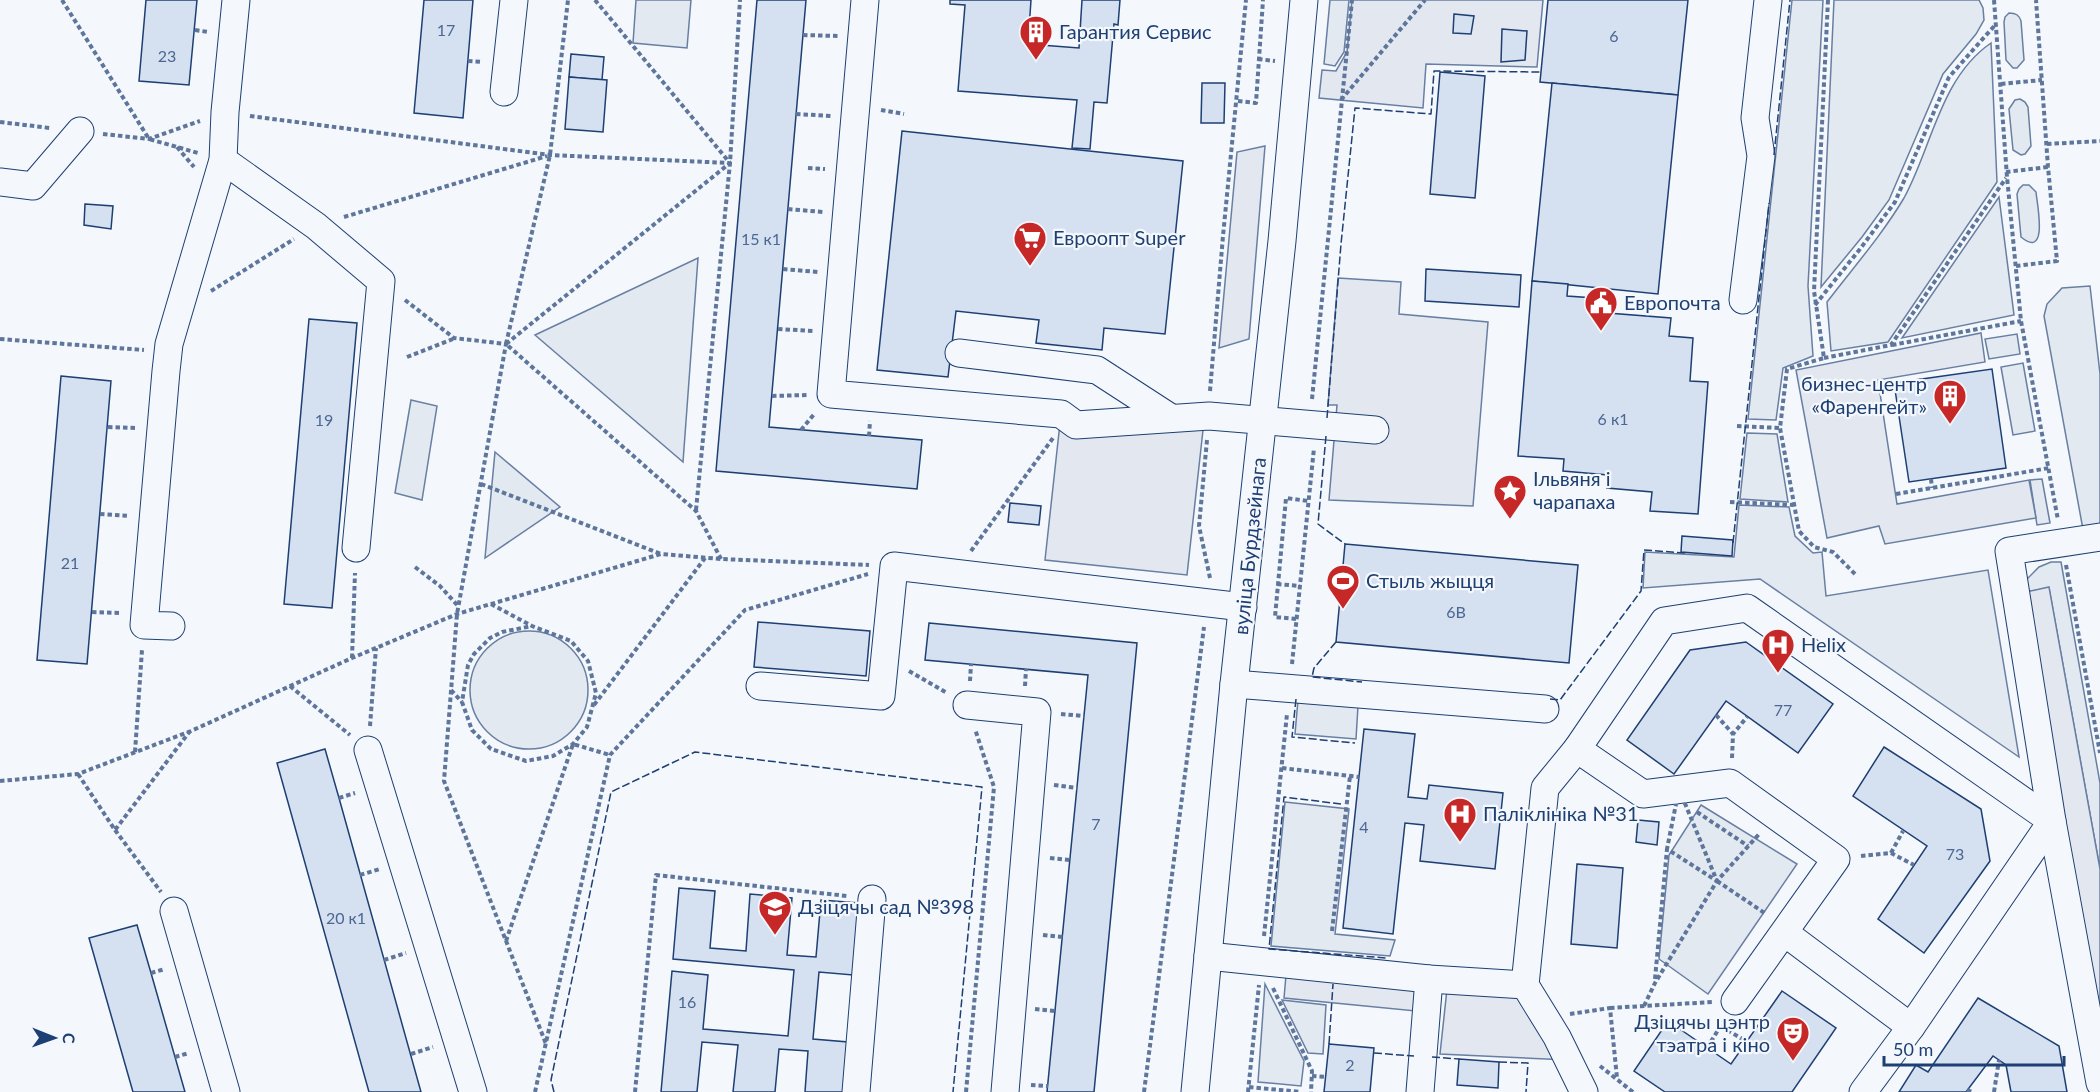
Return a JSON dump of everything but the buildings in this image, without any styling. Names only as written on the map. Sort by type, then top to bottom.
[{"type":"street","points":[[171,627],[144,625],[166,371],[169,344],[223,160],[225,112],[236,0]]},
{"type":"street","points":[[504,92],[514,0]]},
{"type":"street","points":[[865,0],[831,394],[1061,414],[1076,425],[1135,423],[1209,416],[1375,430]]},
{"type":"street","name":"вуліца Бурдзейнага","points":[[1195,1092],[1234,684],[1282,241],[1304,0]]},
{"type":"street","points":[[1743,300],[1761,156],[1755,118],[1768,0]]},
{"type":"street","points":[[0,182],[33,186],[80,132]]},
{"type":"street","points":[[223,160],[316,226],[381,281],[356,548]]},
{"type":"street","points":[[958,353],[1097,370],[1171,418]]},
{"type":"street","points":[[2100,537],[2009,551],[2052,821],[2100,1083]]},
{"type":"street","points":[[760,686],[881,696],[894,566],[1209,589],[1244,607]]},
{"type":"street","points":[[1584,1092],[1546,1017],[1525,984],[1545,788],[1577,749],[1664,621],[1748,608],[2052,821]]},
{"type":"street","points":[[1234,684],[1545,709]]},
{"type":"street","points":[[967,705],[1037,711],[1005,1092]]},
{"type":"street","points":[[1577,749],[1643,794],[1683,797],[1730,783],[1836,859],[1735,1001]]},
{"type":"street","points":[[368,750],[473,1092]]},
{"type":"street","points":[[1863,1092],[1911,1027],[2052,821]]},
{"type":"street","points":[[856,1092],[872,899]]},
{"type":"street","points":[[174,911],[226,1092]]},
{"type":"street","points":[[1786,931],[1911,1027]]},
{"type":"street","points":[[1208,956],[1429,979],[1525,984]]},
{"type":"street","points":[[1420,1092],[1429,979]]},
{"type":"path","points":[[62,0],[149,139]]},
{"type":"path","points":[[546,1044],[444,782],[458,606],[506,344],[550,155],[568,0]]},
{"type":"path","points":[[595,0],[730,163]]},
{"type":"path","points":[[696,511],[730,163],[740,0]]},
{"type":"path","points":[[1144,1092],[1209,589],[1199,526],[1222,247],[1246,0]]},
{"type":"path","points":[[1238,100],[1256,103],[1263,0]]},
{"type":"path","points":[[1301,1092],[1248,1090],[1315,437],[1311,411],[1352,0]]},
{"type":"path","points":[[1341,100],[1425,0]]},
{"type":"path","points":[[1824,358],[1814,291],[1828,0]]},
{"type":"path","points":[[1994,0],[2006,171],[2021,321],[2100,753]]},
{"type":"path","points":[[2016,266],[2057,261],[2036,0]]},
{"type":"path","points":[[1815,305],[1895,202],[1949,77],[1996,23]]},
{"type":"path","points":[[803,35],[862,38]]},
{"type":"path","points":[[2001,84],[2042,80]]},
{"type":"path","points":[[149,139],[225,112],[550,155],[730,163]]},
{"type":"path","points":[[796,114],[855,117]]},
{"type":"path","points":[[0,122],[149,139],[223,160]]},
{"type":"path","points":[[2047,144],[2100,141]]},
{"type":"path","points":[[179,311],[316,226],[550,155]]},
{"type":"path","points":[[506,344],[730,163]]},
{"type":"path","points":[[2006,171],[2048,168]]},
{"type":"path","points":[[1891,345],[2007,177]]},
{"type":"path","points":[[788,209],[847,214]]},
{"type":"path","points":[[783,269],[842,273]]},
{"type":"path","points":[[381,281],[454,339]]},
{"type":"path","points":[[1856,575],[1833,552],[1814,547],[1799,531],[1780,428],[1786,369],[1824,358],[2021,321]]},
{"type":"path","points":[[778,329],[837,332]]},
{"type":"path","points":[[0,339],[148,350]]},
{"type":"path","points":[[407,357],[454,339],[506,344],[696,511],[721,559]]},
{"type":"path","points":[[772,396],[831,394]]},
{"type":"path","points":[[1737,426],[1780,428]]},
{"type":"path","points":[[1896,495],[2049,468]]},
{"type":"path","points":[[1931,479],[1932,488]]},
{"type":"path","points":[[481,484],[661,554],[721,559],[894,566]]},
{"type":"path","points":[[1296,619],[1275,617],[1286,498],[1308,501]]},
{"type":"path","points":[[1730,502],[1793,505]]},
{"type":"path","points":[[352,658],[356,548]]},
{"type":"path","points":[[0,781],[78,774],[191,731],[352,658],[457,614],[661,554]]},
{"type":"path","points":[[592,708],[706,557]]},
{"type":"path","points":[[535,1092],[610,754],[745,610],[894,566]]},
{"type":"path","points":[[415,567],[440,586],[458,606]]},
{"type":"path","points":[[1270,583],[1300,586]]},
{"type":"path","points":[[451,690],[462,702],[472,730],[491,749],[526,761],[553,756],[573,744],[587,727],[596,693],[588,661],[571,641],[532,626],[491,604]]},
{"type":"path","points":[[135,752],[144,625]]},
{"type":"path","points":[[462,702],[468,665],[474,654],[490,638],[502,632],[532,626]]},
{"type":"path","points":[[368,750],[376,648]]},
{"type":"path","points":[[885,657],[967,705],[994,787],[966,1092]]},
{"type":"path","points":[[290,686],[368,750]]},
{"type":"path","points":[[1716,715],[1733,734]]},
{"type":"path","points":[[1730,783],[1733,734],[1747,717]]},
{"type":"path","points":[[116,830],[191,731]]},
{"type":"path","points":[[573,744],[610,754]]},
{"type":"path","points":[[506,942],[573,744]]},
{"type":"path","points":[[1282,768],[1359,777]]},
{"type":"path","points":[[78,774],[174,911]]},
{"type":"path","points":[[1332,931],[1350,776]]},
{"type":"path","points":[[1683,797],[1748,846]]},
{"type":"path","points":[[1655,983],[1667,849],[1683,797]]},
{"type":"path","points":[[1683,797],[1717,881]]},
{"type":"path","points":[[1644,1006],[1655,983],[1717,881],[1776,816]]},
{"type":"path","points":[[1891,853],[1903,831]]},
{"type":"path","points":[[1667,849],[1717,881],[1786,931]]},
{"type":"path","points":[[1836,859],[1891,853],[1914,865]]},
{"type":"path","points":[[635,1092],[656,875],[872,899]]},
{"type":"path","points":[[1261,962],[1312,1071],[1311,1092]]},
{"type":"path","points":[[1546,1017],[1610,1008],[1735,1001]]},
{"type":"path","points":[[1610,1008],[1617,1078]]},
{"type":"path","points":[[1721,1026],[1747,1042]]},
{"type":"path","points":[[1994,1092],[1999,1060]]},
{"type":"path","points":[[1312,1076],[1326,1077]]},
{"type":"shaded area","points":[[636,0],[691,0],[687,48],[633,43]]},
{"type":"shaded area","points":[[1330,0],[1349,0],[1344,52],[1335,66],[1324,64]]},
{"type":"shaded area","points":[[1352,0],[1543,0],[1537,67],[1426,64],[1423,108],[1319,98],[1322,70],[1336,71],[1347,52]]},
{"type":"shaded area","points":[[1792,0],[1823,0],[1808,286],[1813,356],[1783,368],[1776,420],[1748,419]]},
{"type":"shaded area","points":[[1834,0],[1979,0],[1983,8],[1984,20],[1976,34],[1943,74],[1889,200],[1821,287]]},
{"type":"shaded area","points":[[2009,13],[2017,15],[2021,21],[2024,60],[2017,68],[2013,68],[2006,60],[2004,22]]},
{"type":"shaded area","points":[[1991,43],[1997,182],[1888,342],[1831,351],[1827,302],[1877,238],[1904,198],[1948,94],[1974,58]]},
{"type":"shaded area","points":[[2020,99],[2028,107],[2031,146],[2025,154],[2021,155],[2013,150],[2009,109],[2015,100]]},
{"type":"shaded area","points":[[1265,146],[1249,339],[1219,348],[1237,152]]},
{"type":"shaded area","points":[[2023,185],[2029,185],[2036,192],[2039,228],[2035,241],[2030,242],[2021,237],[2017,194]]},
{"type":"shaded area","points":[[1999,197],[2014,315],[1902,338]]},
{"type":"shaded area","points":[[698,258],[683,462],[535,335]]},
{"type":"shaded area","points":[[1338,278],[1401,282],[1399,314],[1488,322],[1473,506],[1329,500],[1337,405],[1328,405]]},
{"type":"shaded area","points":[[2090,286],[2100,374],[2100,533],[2084,535],[2044,316],[2047,304],[2062,288]]},
{"type":"shaded area","points":[[1981,333],[1985,362],[1878,380],[1897,504],[2029,480],[2036,518],[1885,544],[1879,526],[1827,538],[1796,370]]},
{"type":"shaded area","points":[[2017,334],[2020,354],[1989,359],[1985,339]]},
{"type":"shaded area","points":[[2023,363],[2035,431],[2013,435],[2001,367]]},
{"type":"shaded area","points":[[411,400],[437,406],[422,500],[395,493]]},
{"type":"shaded area","points":[[1061,414],[1203,430],[1187,575],[1045,560]]},
{"type":"shaded area","points":[[1747,433],[1777,434],[1788,502],[1740,499]]},
{"type":"shaded area","points":[[495,452],[560,507],[485,558]]},
{"type":"shaded area","points":[[2042,479],[2050,523],[2037,525],[2030,480]]},
{"type":"shaded area","points":[[1739,505],[1789,507],[1795,536],[1813,553],[1822,552],[1826,596],[1988,570],[2019,757],[1760,579],[1643,588],[1645,552],[1734,557]]},
{"type":"shaded area","points":[[2051,562],[2061,562],[2100,783],[2100,869],[2049,588],[2026,592],[2027,579],[2039,567]]},
{"type":"shaded area","points":[[2049,587],[2100,869],[2100,1026],[2026,592]]},
{"type":"shaded area","points":[[529,631],[540,632],[562,641],[578,657],[587,679],[587,701],[578,723],[562,739],[540,748],[529,749],[518,748],[496,739],[480,723],[471,701],[470,690],[471,679],[480,657],[496,641],[518,632]]},
{"type":"shaded area","points":[[1298,700],[1358,706],[1356,739],[1295,734]]},
{"type":"shaded area","points":[[1285,802],[1349,809],[1335,934],[1395,940],[1390,956],[1271,946]]},
{"type":"shaded area","points":[[1701,805],[1797,864],[1708,994],[1659,959],[1669,855]]},
{"type":"shaded area","points":[[1287,964],[1429,979],[1426,1012],[1284,998]]},
{"type":"shaded area","points":[[1448,980],[1525,985],[1568,1060],[1440,1054]]},
{"type":"shaded area","points":[[1265,984],[1304,1061],[1301,1086],[1258,1082]]},
{"type":"shaded area","points":[[1282,1000],[1326,1005],[1323,1054],[1308,1053]]},
{"type":"fence","points":[[1774,155],[1790,0]]},
{"type":"fence","points":[[1327,418],[1355,108],[1431,114],[1434,71],[1541,72]]},
{"type":"fence","points":[[1733,543],[1769,203]]},
{"type":"fence","points":[[1326,436],[1318,524],[1345,544]]},
{"type":"fence","points":[[1550,699],[1560,700],[1641,591],[1644,550],[1685,553]]},
{"type":"fence","points":[[1336,642],[1314,668],[1312,677],[1362,682]]},
{"type":"fence","points":[[1296,699],[1292,737],[1355,743]]},
{"type":"fence","points":[[554,1092],[551,1080],[611,792],[695,752],[982,787],[953,1092]]},
{"type":"fence","points":[[1341,804],[1284,797],[1269,949],[1387,958]]},
{"type":"fence","points":[[1329,1044],[1333,984]]},
{"type":"fence","points":[[1374,1053],[1414,1056]]},
{"type":"fence","points":[[1432,1057],[1459,1059]]},
{"type":"fence","points":[[1499,1062],[1528,1063],[1526,1092]]},
{"type":"place","name":"Гарантия Сервис","points":[[1036,61]]},
{"type":"place","name":"Евроопт Super","points":[[1030,267]]},
{"type":"place","name":"Европочта","points":[[1601,332]]},
{"type":"place","name":"бизнес-центр «Фаренгейт»","points":[[1950,425]]},
{"type":"place","name":"Ільвяня і чарапаха","points":[[1510,520]]},
{"type":"place","name":"Стыль жыцця","points":[[1343,610]]},
{"type":"place","name":"Helix","points":[[1778,674]]},
{"type":"place","name":"Паліклініка №31","points":[[1460,843]]},
{"type":"place","name":"Дзіцячы сад №398","points":[[775,936]]},
{"type":"place","name":"Дзіцячы цэнтр тэатра і кіно","points":[[1793,1062]]}]
